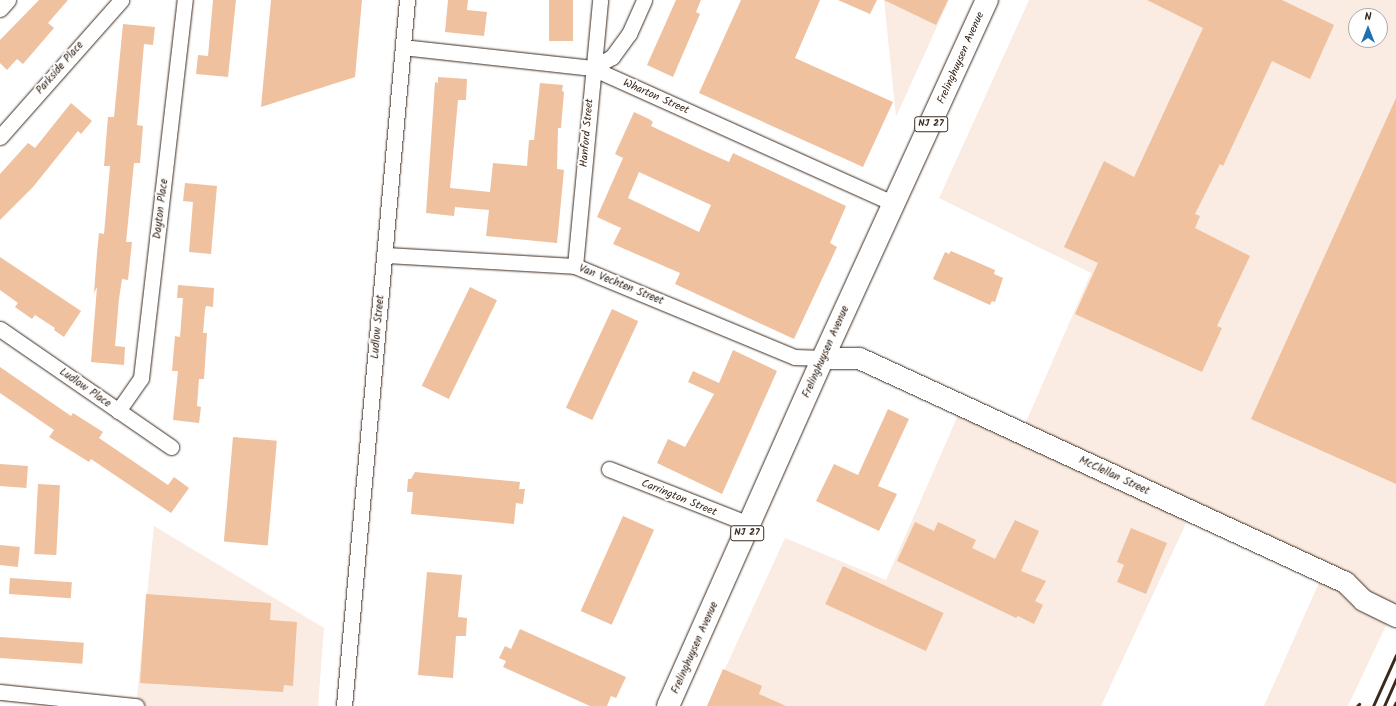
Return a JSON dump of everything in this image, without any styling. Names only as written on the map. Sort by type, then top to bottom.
[{"type":"main road","name":"Frelinghuysen Avenue","points":[[668,706],[751,525],[823,358],[987,0]]},
{"type":"main road","name":"McClellan Street","points":[[823,358],[859,358],[1345,582],[1363,600],[1396,616]]},
{"type":"street","points":[[0,9],[8,0]]},
{"type":"street","name":"Parkside Place","points":[[0,136],[121,0]]},
{"type":"street","name":"Dayton Place","points":[[118,411],[141,378],[185,0]]},
{"type":"street","name":"Ludlow Street","points":[[344,706],[350,654],[407,0]]},
{"type":"street","name":"Hanford Street","points":[[575,266],[592,68],[600,0]]},
{"type":"street","points":[[592,68],[612,57],[629,34],[644,0]]},
{"type":"street","name":"Wharton Street","points":[[403,47],[592,68],[894,204]]},
{"type":"street","name":"Van Vechten Street","points":[[385,255],[575,266],[795,357],[823,358]]},
{"type":"street","name":"Ludlow Place","points":[[0,329],[171,447]]},
{"type":"street","name":"Carrington Street","points":[[609,469],[751,525]]},
{"type":"street","points":[[0,692],[129,706]]},
{"type":"shaded area","points":[[884,0],[949,0],[896,117]]},
{"type":"shaded area","points":[[1029,0],[1396,0],[1396,604],[1348,706],[1264,706],[1326,567],[1196,502],[1101,706],[708,706],[785,538],[886,580],[962,406],[1022,431],[1091,273],[939,198]]},
{"type":"shaded area","points":[[154,526],[324,628],[318,706],[136,706]]},
{"type":"building","points":[[39,0],[68,0],[48,23],[54,28],[23,64],[17,59],[7,70],[0,63],[0,40]]},
{"type":"building","points":[[213,0],[236,0],[228,77],[196,74],[198,55],[208,56]]},
{"type":"building","points":[[271,0],[362,0],[355,77],[261,107]]},
{"type":"building","points":[[448,0],[468,0],[467,10],[487,12],[484,36],[445,32]]},
{"type":"building","points":[[549,0],[573,0],[573,41],[549,41]]},
{"type":"building","points":[[676,0],[701,0],[696,12],[700,14],[673,77],[647,65]]},
{"type":"building","points":[[741,0],[820,0],[795,58],[893,102],[863,167],[699,93]]},
{"type":"building","points":[[838,0],[877,0],[870,14]]},
{"type":"building","points":[[884,0],[948,0],[936,25]]},
{"type":"building","points":[[1147,0],[1282,0],[1334,25],[1310,79],[1272,61],[1223,166],[1220,164],[1195,214],[1200,216],[1195,228],[1250,256],[1217,326],[1222,328],[1202,372],[1075,314],[1098,263],[1064,247],[1104,161],[1134,177],[1203,28]]},
{"type":"building","points":[[123,24],[155,27],[153,45],[144,44],[137,125],[143,126],[140,163],[134,163],[126,242],[132,242],[128,280],[122,279],[119,299],[115,346],[125,347],[124,365],[91,362],[97,287],[94,293],[97,253],[99,233],[104,234],[110,166],[104,166],[108,117],[114,117]]},
{"type":"building","points":[[438,77],[467,79],[466,100],[458,100],[450,188],[490,192],[493,163],[527,166],[529,140],[534,140],[540,83],[563,85],[562,91],[564,92],[561,128],[558,128],[557,169],[564,170],[557,243],[486,236],[489,210],[455,207],[454,216],[426,213],[435,82],[438,83]]},
{"type":"building","points":[[1396,98],[1396,484],[1251,419]]},
{"type":"building","points":[[71,103],[92,121],[81,134],[78,131],[33,187],[0,220],[0,174],[28,143],[35,148]]},
{"type":"building","points":[[634,112],[653,122],[651,126],[729,162],[733,153],[846,206],[830,243],[837,247],[794,339],[675,284],[680,273],[613,244],[621,228],[597,217],[623,158],[615,154]],"holes":[[[639,172],[711,205],[699,232],[628,198]]]},
{"type":"building","points":[[185,183],[217,186],[211,254],[189,252],[193,202],[183,201]]},
{"type":"building","points":[[951,251],[995,270],[994,274],[1003,278],[995,302],[992,301],[990,305],[933,279],[945,252],[949,254]]},
{"type":"building","points":[[0,257],[81,311],[64,337],[54,330],[55,328],[35,315],[32,319],[15,307],[18,303],[0,290]]},
{"type":"building","points":[[178,285],[214,288],[213,307],[206,306],[205,310],[203,333],[207,333],[204,379],[199,379],[197,406],[201,407],[199,423],[173,420],[178,371],[172,371],[175,336],[180,337],[183,298],[177,298]]},
{"type":"building","points":[[470,287],[497,300],[449,399],[422,386]]},
{"type":"building","points":[[612,309],[638,321],[592,420],[566,408]]},
{"type":"building","points":[[733,350],[777,371],[722,494],[657,463],[668,439],[685,447],[714,394],[688,382],[693,371],[719,383]]},
{"type":"building","points":[[0,367],[71,416],[73,413],[103,432],[99,438],[168,485],[174,477],[189,488],[171,513],[91,459],[89,462],[49,437],[54,430],[0,393]]},
{"type":"building","points":[[888,409],[909,419],[878,486],[897,494],[879,531],[816,501],[834,464],[858,475]]},
{"type":"building","points":[[233,437],[277,441],[268,545],[224,542]]},
{"type":"building","points":[[0,464],[28,466],[26,488],[0,486]]},
{"type":"building","points":[[415,472],[520,482],[519,489],[525,489],[523,504],[516,503],[514,524],[411,514],[413,492],[407,492],[408,479],[411,479]]},
{"type":"building","points":[[38,484],[60,485],[56,555],[34,554]]},
{"type":"building","points":[[623,516],[654,530],[612,625],[581,611]]},
{"type":"building","points":[[1015,520],[1039,531],[1021,571],[1046,581],[1035,601],[1043,605],[1034,624],[1018,616],[1016,618],[897,561],[915,522],[934,531],[938,522],[976,540],[972,548],[995,559]]},
{"type":"building","points":[[1131,528],[1167,543],[1146,594],[1117,582],[1124,565],[1117,562]]},
{"type":"building","points":[[0,545],[20,547],[18,567],[0,565]]},
{"type":"building","points":[[843,566],[944,613],[926,651],[825,604]]},
{"type":"building","points":[[427,572],[462,575],[458,617],[467,618],[466,636],[456,636],[453,678],[418,675]]},
{"type":"building","points":[[10,578],[72,582],[71,598],[9,594]]},
{"type":"building","points":[[146,594],[271,603],[270,620],[297,622],[293,686],[284,685],[283,692],[140,683]]},
{"type":"building","points":[[520,629],[626,677],[616,698],[611,696],[607,706],[590,706],[503,667],[506,661],[499,658],[505,646],[511,649]]},
{"type":"building","points":[[0,637],[84,643],[82,664],[0,658]]},
{"type":"building","points":[[723,669],[762,686],[759,694],[786,706],[707,706]]},
{"type":"railway","points":[[1373,706],[1396,655]]},
{"type":"railway","points":[[1384,706],[1396,679]]},
{"type":"railway","points":[[1394,706],[1396,702]]}]
